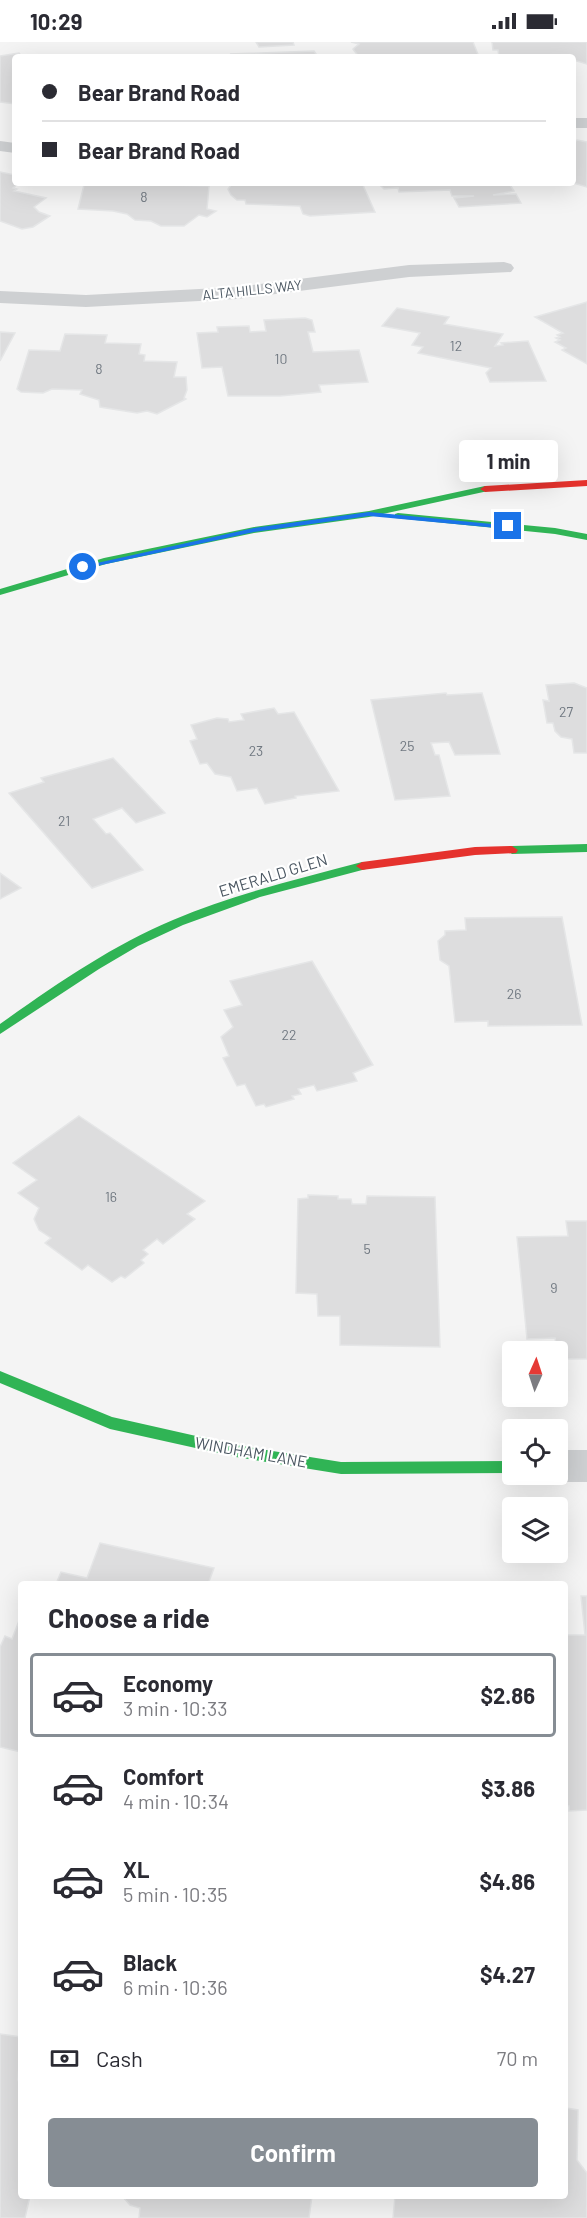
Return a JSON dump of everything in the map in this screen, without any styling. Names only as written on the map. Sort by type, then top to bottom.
[{"type":"street","name":"ALTA HILLS WAY","points":[[0,297],[86,301],[237,293],[409,271],[504,268]]},
{"type":"street","points":[[0,592],[104,561],[254,530],[369,514],[475,490],[587,483]]},
{"type":"street","points":[[369,514],[555,531],[587,537]]},
{"type":"street","name":"EMERALD GLEN","points":[[0,1030],[56,990],[155,933],[263,892],[370,864],[475,851],[587,848]]},
{"type":"street","name":"WINDHAM LANE","points":[[0,1377],[110,1423],[236,1451],[341,1468],[502,1467]]},
{"type":"street","points":[[568,1466],[587,1466]]},
{"type":"building","points":[[256,42],[293,42],[294,45],[259,47]]},
{"type":"building","points":[[351,42],[473,42],[478,54],[357,54],[353,49],[359,44]]},
{"type":"building","points":[[492,42],[587,42],[587,64],[576,61],[576,54],[499,54],[498,50],[493,50]]},
{"type":"building","points":[[314,51],[316,54],[231,54]]},
{"type":"building","points":[[12,54],[12,104],[0,102],[0,56]]},
{"type":"building","points":[[576,141],[587,142],[587,187],[576,184]]},
{"type":"building","points":[[0,172],[12,174],[12,186],[17,189],[14,191],[46,198],[34,207],[39,212],[50,216],[33,227],[22,229],[0,221]]},
{"type":"building","points":[[84,186],[209,186],[207,209],[216,211],[207,217],[199,215],[184,226],[161,226],[151,221],[135,220],[127,214],[113,211],[78,209]]},
{"type":"building","points":[[230,186],[363,186],[375,212],[310,216],[303,214],[300,206],[246,204],[245,200],[237,200],[231,195],[228,189]]},
{"type":"building","points":[[381,186],[511,186],[514,191],[493,195],[516,194],[521,203],[459,207],[454,198],[474,196],[452,196],[450,190],[399,192],[398,188],[384,189]]},
{"type":"building","points":[[587,302],[587,364],[562,350],[566,348],[555,342],[560,340],[556,338],[560,337],[557,335],[563,333],[535,317]]},
{"type":"building","points":[[397,308],[449,317],[444,324],[503,334],[495,346],[503,345],[501,343],[528,341],[546,381],[490,382],[486,373],[491,368],[418,353],[423,347],[412,345],[420,333],[382,326]]},
{"type":"building","points":[[305,318],[312,320],[315,332],[308,332],[313,352],[359,350],[368,382],[319,385],[321,392],[280,396],[228,396],[222,367],[202,368],[197,333],[218,332],[217,327],[249,326],[250,332],[266,331],[264,320]]},
{"type":"building","points":[[0,332],[15,333],[0,361]]},
{"type":"building","points":[[65,334],[107,335],[105,343],[141,344],[139,354],[145,355],[144,361],[177,362],[174,377],[186,377],[187,390],[184,398],[186,399],[157,414],[147,411],[137,413],[100,407],[99,400],[80,394],[82,390],[52,389],[43,393],[21,392],[17,389],[29,350],[60,351]]},
{"type":"building","points":[[574,683],[587,688],[587,753],[574,753],[572,739],[561,737],[555,731],[553,723],[547,723],[543,700],[549,701],[546,685]]},
{"type":"building","points":[[446,693],[447,695],[482,693],[500,754],[455,755],[449,742],[431,743],[435,755],[439,755],[450,796],[395,800],[371,700]]},
{"type":"building","points":[[274,708],[278,714],[294,712],[339,791],[295,796],[296,798],[265,804],[257,788],[237,791],[231,777],[215,774],[207,763],[200,764],[190,741],[197,739],[191,725],[217,718],[228,719],[229,722],[244,720],[241,714]]},
{"type":"building","points":[[113,758],[165,813],[136,823],[122,808],[93,819],[106,834],[110,833],[143,870],[92,888],[9,793],[44,782],[41,778]]},
{"type":"building","points":[[0,873],[21,888],[0,899]]},
{"type":"building","points":[[562,917],[582,1025],[488,1026],[488,1021],[455,1022],[449,966],[440,960],[438,941],[445,935],[445,931],[466,930],[465,918]]},
{"type":"building","points":[[312,961],[373,1065],[353,1073],[357,1081],[317,1091],[314,1085],[298,1089],[301,1094],[292,1096],[294,1099],[266,1107],[264,1104],[256,1106],[245,1084],[237,1086],[223,1058],[229,1056],[221,1037],[233,1027],[224,1010],[242,1005],[230,981]]},
{"type":"building","points":[[79,1116],[205,1201],[187,1214],[195,1219],[163,1244],[157,1239],[143,1250],[148,1254],[141,1260],[144,1263],[125,1278],[121,1276],[112,1282],[88,1265],[82,1270],[45,1243],[51,1238],[39,1230],[34,1219],[39,1208],[18,1193],[37,1180],[13,1163]]},
{"type":"building","points":[[308,1195],[338,1196],[338,1199],[351,1199],[352,1204],[366,1204],[367,1196],[435,1197],[440,1347],[340,1345],[340,1316],[318,1316],[317,1294],[296,1293],[298,1199],[308,1198]]},
{"type":"building","points":[[566,1221],[587,1221],[587,1359],[568,1359],[568,1341],[555,1341],[555,1338],[527,1339],[517,1237],[568,1236]]},
{"type":"building","points":[[100,1543],[214,1568],[209,1581],[57,1581],[61,1572],[87,1578]]},
{"type":"building","points":[[581,1596],[587,1596],[587,1810],[569,1811],[568,1635],[585,1635]]},
{"type":"building","points":[[18,1623],[18,1751],[0,1747],[0,1647],[5,1636],[12,1639]]},
{"type":"building","points":[[0,2034],[18,2037],[18,2199],[29,2199],[25,2218],[0,2218]]},
{"type":"building","points":[[568,2108],[578,2110],[577,2160],[587,2173],[587,2218],[393,2218],[395,2199],[568,2199]]},
{"type":"building","points":[[125,2199],[312,2199],[309,2218],[139,2218],[140,2208],[130,2205]]},
{"type":"traffic: fast","points":[[0,592],[104,561],[254,530],[369,514],[485,489]]},
{"type":"traffic: fast","points":[[398,516],[555,531],[587,537]]},
{"type":"traffic: fast","points":[[512,850],[587,848]]},
{"type":"traffic: fast","points":[[0,1030],[94,966],[134,943],[178,922],[256,895],[362,866]]},
{"type":"traffic: fast","points":[[0,1377],[110,1423],[236,1451],[341,1468],[502,1467]]},
{"type":"traffic: jam","points":[[485,489],[587,483]]},
{"type":"traffic: jam","points":[[362,866],[475,851],[512,850]]},
{"type":"route","points":[[83,567],[254,530],[369,514],[508,526]]}]
